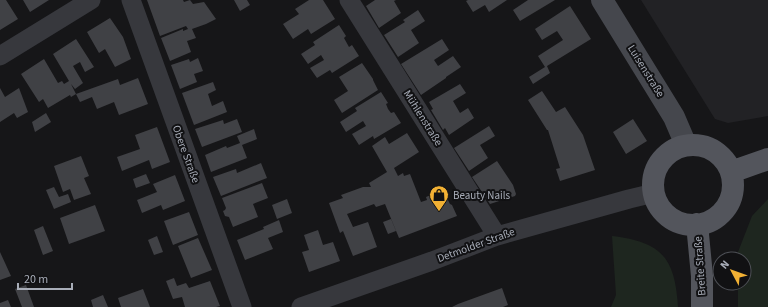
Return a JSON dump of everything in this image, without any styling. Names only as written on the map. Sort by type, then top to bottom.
[{"type":"main road","name":"Luisenstraße","points":[[602,0],[674,117],[686,145]]},
{"type":"main road","points":[[695,144],[705,146],[713,150],[721,155],[731,172],[733,187],[732,195],[727,206],[712,220],[697,224],[686,224],[674,220],[665,213],[658,204],[654,193],[653,182],[655,172],[660,162],[666,154],[686,145],[695,144]]},
{"type":"main road","points":[[731,172],[768,159]]},
{"type":"main road","name":"Breite Straße","points":[[697,224],[702,301]]},
{"type":"street","points":[[0,56],[91,0]]},
{"type":"street","name":"Obere Straße","points":[[131,0],[242,307]]},
{"type":"street","name":"Mühlenstraße","points":[[350,0],[497,236]]},
{"type":"street","name":"Detmolder Straße","points":[[301,307],[432,261],[497,236],[654,193]]},
{"type":"shaded area","points":[[641,0],[768,0],[768,116],[728,123],[715,119]]},
{"type":"shaded area","points":[[768,199],[768,307],[738,307],[738,291],[752,291],[752,251],[738,251],[752,216]]},
{"type":"shaded area","points":[[612,236],[643,243],[654,248],[663,255],[673,276],[678,307],[611,307],[616,295]]},
{"type":"building","points":[[0,0],[6,0],[18,19],[0,30]]},
{"type":"building","points":[[23,0],[49,0],[30,12]]},
{"type":"building","points":[[147,0],[183,0],[184,2],[190,0],[193,4],[204,2],[216,19],[192,29],[196,38],[187,41],[191,52],[170,61],[161,38],[183,29],[183,31],[188,29],[186,26],[160,36]]},
{"type":"building","points":[[234,0],[247,0],[250,5],[240,11]]},
{"type":"building","points":[[309,0],[323,0],[335,19],[311,34],[308,29],[293,39],[283,24],[299,14],[295,9]]},
{"type":"building","points":[[375,0],[396,0],[394,1],[401,13],[379,28],[366,6]]},
{"type":"building","points":[[507,0],[489,12],[485,5],[473,12],[466,1]]},
{"type":"building","points":[[528,0],[555,0],[520,21],[513,10]]},
{"type":"building","points":[[570,6],[591,39],[547,66],[550,73],[533,84],[529,77],[545,67],[538,56],[563,40],[557,31],[542,40],[535,29]]},
{"type":"building","points":[[418,10],[425,21],[411,30],[419,43],[398,57],[384,35],[405,22],[403,20]]},
{"type":"building","points":[[110,18],[123,37],[131,59],[115,67],[105,49],[99,53],[87,32]]},
{"type":"building","points":[[339,25],[346,36],[344,38],[349,47],[352,45],[359,56],[332,73],[330,70],[317,78],[310,68],[324,60],[321,55],[308,64],[301,54],[315,45],[313,42]]},
{"type":"building","points":[[76,39],[94,67],[85,72],[80,62],[73,66],[83,83],[75,89],[71,84],[76,94],[71,97],[70,95],[48,108],[43,99],[39,102],[21,74],[44,59],[58,83],[62,81],[64,84],[69,81],[53,54]]},
{"type":"building","points":[[442,39],[449,50],[434,60],[438,66],[453,56],[461,67],[421,95],[401,64]]},
{"type":"building","points":[[198,58],[203,71],[194,74],[197,82],[180,89],[171,65],[189,59],[190,62]]},
{"type":"building","points":[[362,63],[373,79],[378,90],[342,113],[334,100],[348,91],[339,77]]},
{"type":"building","points":[[138,78],[148,104],[119,115],[114,102],[97,109],[92,97],[80,102],[76,94],[118,79],[120,85]]},
{"type":"building","points":[[213,82],[216,90],[208,94],[212,106],[223,101],[227,112],[194,125],[182,93]]},
{"type":"building","points":[[460,84],[466,93],[453,101],[460,113],[468,108],[474,118],[449,135],[445,128],[443,130],[431,110],[433,109],[429,102]]},
{"type":"building","points":[[0,88],[5,97],[19,88],[28,112],[17,118],[14,113],[0,122]]},
{"type":"building","points":[[542,91],[556,112],[565,107],[583,135],[595,170],[560,181],[556,169],[560,168],[548,130],[528,100]]},
{"type":"building","points":[[381,92],[388,103],[386,104],[388,109],[391,113],[394,112],[401,123],[374,139],[373,136],[359,145],[352,134],[366,126],[363,121],[346,132],[340,122],[357,111],[355,108]]},
{"type":"building","points":[[46,113],[51,122],[35,132],[32,122]]},
{"type":"building","points":[[237,119],[242,132],[202,147],[195,129],[223,120],[224,124]]},
{"type":"building","points":[[633,119],[647,141],[626,154],[613,132]]},
{"type":"building","points":[[489,126],[495,136],[480,145],[488,158],[469,171],[454,148]]},
{"type":"building","points":[[157,127],[170,162],[152,169],[149,160],[122,171],[117,157],[140,149],[135,135]]},
{"type":"building","points":[[254,129],[257,139],[242,145],[247,158],[211,172],[205,155],[226,146],[227,148],[240,143],[237,136]]},
{"type":"building","points":[[407,133],[419,152],[394,168],[398,176],[403,173],[404,176],[410,174],[421,202],[427,200],[426,197],[443,190],[457,216],[399,238],[385,204],[376,207],[374,204],[347,214],[353,227],[368,222],[377,247],[353,256],[343,231],[340,233],[329,203],[343,198],[341,195],[363,187],[371,187],[369,183],[387,172],[372,146],[385,137],[389,144]]},
{"type":"building","points":[[81,156],[89,176],[84,178],[91,194],[74,200],[70,189],[63,192],[54,166]]},
{"type":"building","points":[[497,161],[513,185],[516,194],[515,196],[490,204],[472,177]]},
{"type":"building","points":[[261,163],[267,178],[221,196],[213,177],[236,169],[237,173]]},
{"type":"building","points":[[146,174],[150,183],[136,188],[133,179]]},
{"type":"building","points":[[175,175],[185,201],[163,210],[161,205],[142,213],[137,200],[157,192],[153,184]]},
{"type":"building","points":[[262,183],[268,198],[253,204],[258,217],[233,227],[229,217],[225,216],[223,211],[226,208],[222,198]]},
{"type":"building","points":[[54,187],[59,197],[68,194],[71,202],[54,209],[46,190]]},
{"type":"building","points":[[287,199],[292,213],[277,219],[272,205]]},
{"type":"building","points":[[95,205],[105,231],[69,244],[60,218]]},
{"type":"building","points":[[189,212],[198,235],[173,245],[164,221]]},
{"type":"building","points":[[391,219],[396,231],[388,234],[383,222]]},
{"type":"building","points":[[279,220],[283,232],[268,238],[273,249],[245,260],[237,240],[264,229],[263,227]]},
{"type":"building","points":[[43,226],[53,251],[43,255],[34,230]]},
{"type":"building","points":[[318,230],[323,245],[333,242],[340,261],[309,272],[302,252],[309,250],[304,235]]},
{"type":"building","points":[[157,236],[163,252],[154,255],[148,240]]},
{"type":"building","points":[[198,238],[212,270],[191,278],[178,246]]},
{"type":"building","points":[[0,252],[11,276],[0,280]]},
{"type":"building","points":[[174,278],[177,286],[186,283],[189,288],[210,281],[220,306],[185,307],[182,297],[173,299],[166,281]]},
{"type":"building","points":[[26,285],[34,307],[22,307],[15,289]]},
{"type":"building","points":[[502,288],[508,305],[503,307],[452,307],[458,304]]},
{"type":"building","points":[[143,289],[150,307],[121,307],[118,298]]},
{"type":"building","points":[[103,295],[108,307],[93,307],[91,300]]},
{"type":"building","points":[[8,300],[11,307],[0,307],[0,303]]},
{"type":"place","name":"Beauty Nails","points":[[439,212]]}]
